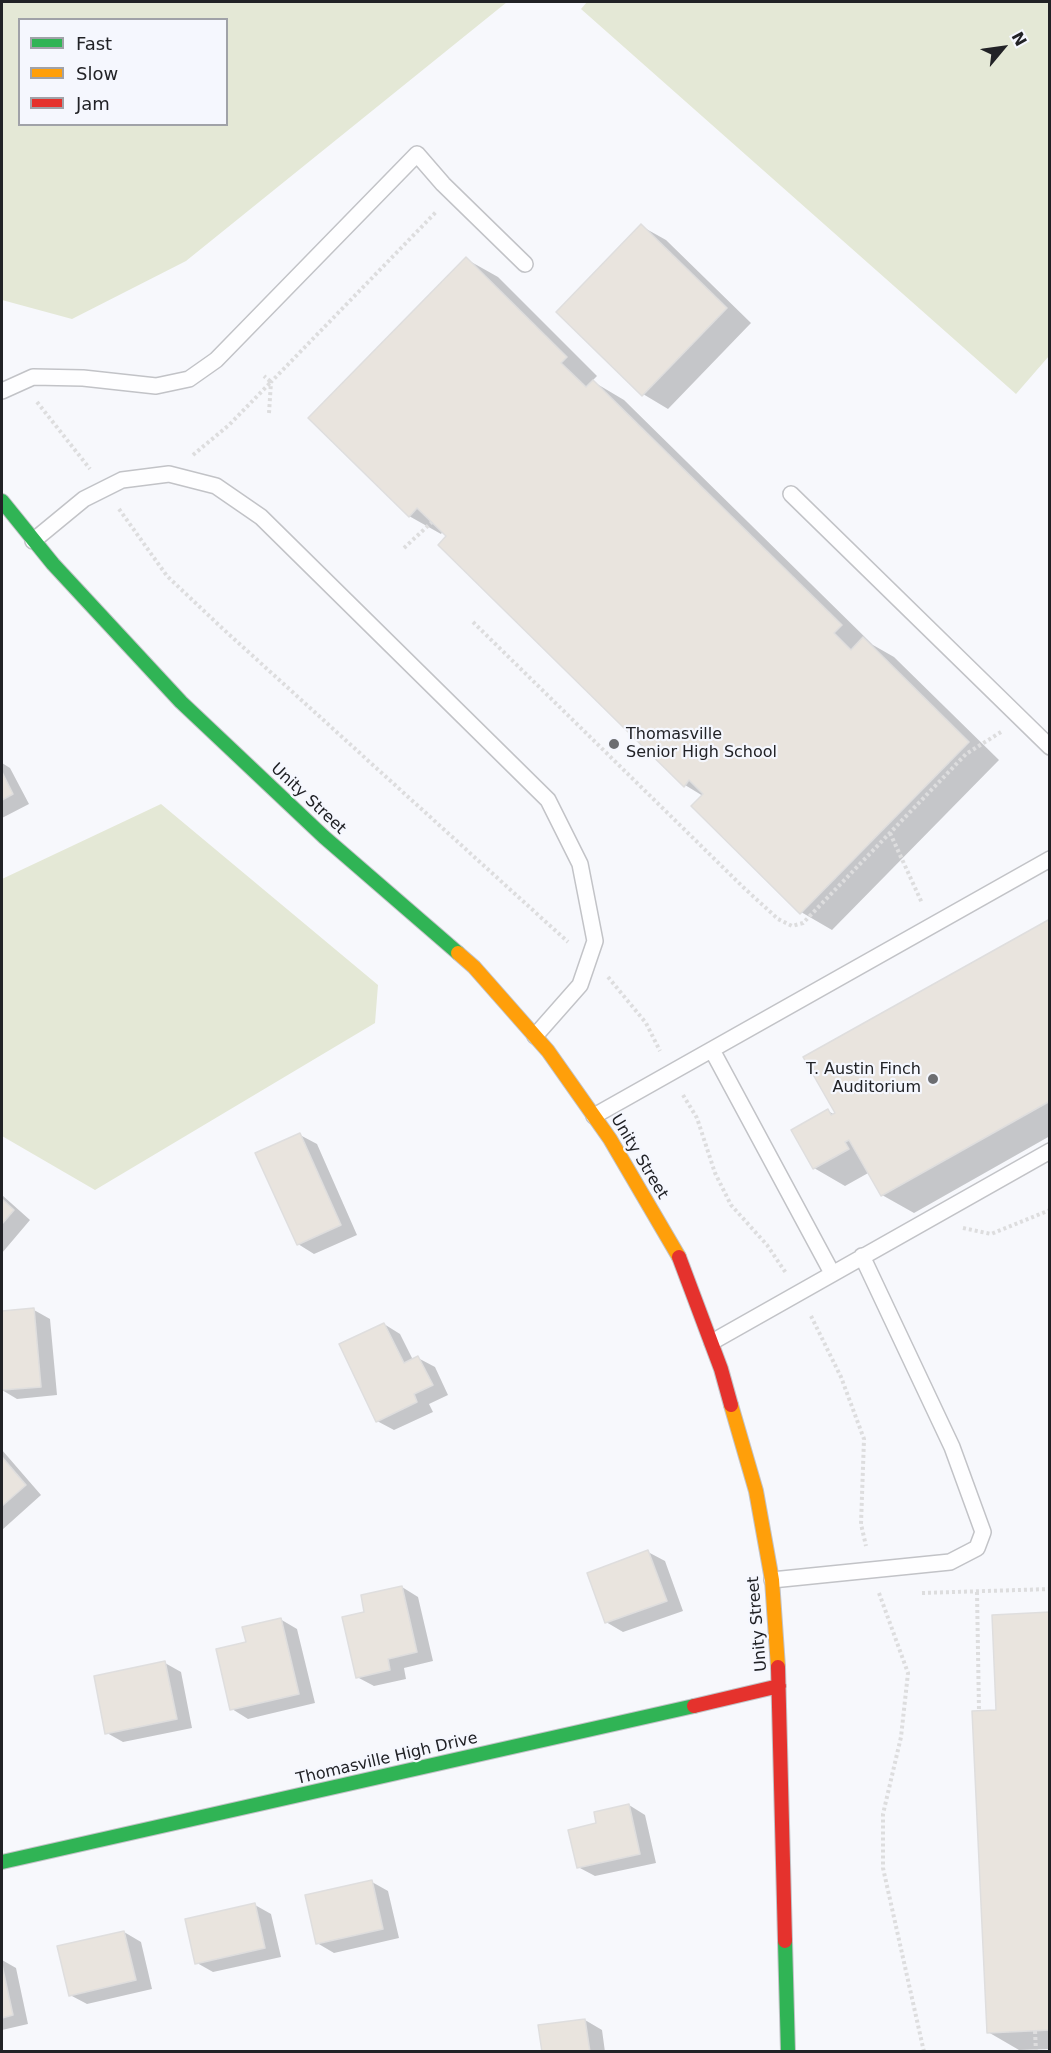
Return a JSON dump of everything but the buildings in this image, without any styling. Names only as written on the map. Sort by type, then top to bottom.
[{"type":"street","name":"Unity Street","points":[[2,501],[33,541],[181,702],[324,837],[474,967],[548,1051],[610,1139],[677,1252],[722,1369],[756,1491],[772,1580],[779,1686],[788,2052]]},
{"type":"street","name":"Thomasville High Drive","points":[[2,1862],[598,1729],[779,1686]]},
{"type":"lane","points":[[2,391],[33,377],[83,378],[156,386],[189,380],[216,360],[417,154],[443,184],[525,264]]},
{"type":"lane","points":[[33,541],[84,499],[105,488],[122,480],[169,474],[216,486],[261,517],[548,800],[580,864],[595,941],[580,986],[535,1036]]},
{"type":"lane","points":[[791,494],[1050,747]]},
{"type":"lane","points":[[594,1116],[1050,859]]},
{"type":"lane","points":[[712,1050],[832,1273]]},
{"type":"lane","points":[[712,1342],[1050,1151]]},
{"type":"lane","points":[[772,1580],[950,1562],[977,1548],[983,1532],[952,1447],[862,1256]]},
{"type":"path","points":[[169,474],[229,425],[439,209]]},
{"type":"path","points":[[264,376],[271,382]]},
{"type":"path","points":[[22,382],[105,488],[167,576],[612,981],[646,1023],[670,1073],[697,1118],[715,1173],[730,1205],[767,1245],[799,1292],[841,1377],[864,1439],[861,1524],[870,1571],[908,1672],[902,1737],[884,1814],[884,1868],[924,2052]]},
{"type":"path","points":[[269,413],[271,382]]},
{"type":"path","points":[[404,548],[432,522]]},
{"type":"path","points":[[473,622],[743,887],[778,919],[792,926],[803,922],[966,754],[1020,720]]},
{"type":"path","points":[[890,833],[932,925]]},
{"type":"path","points":[[941,1211],[964,1229],[991,1234],[1050,1210]]},
{"type":"path","points":[[913,1593],[1050,1589]]},
{"type":"path","points":[[977,1592],[980,1711]]},
{"type":"path","points":[[879,1593],[890,1593]]},
{"type":"path","points":[[1035,2031],[1036,2052]]},
{"type":"green space","points":[[2,2],[507,2],[186,261],[72,319],[2,300]]},
{"type":"green space","points":[[587,2],[1049,2],[1049,356],[1016,394],[581,9]]},
{"type":"green space","points":[[161,804],[378,985],[375,1023],[95,1190],[2,1136],[2,879]]},
{"type":"traffic: fast","points":[[2,501],[53,564],[181,702],[324,837],[458,953]]},
{"type":"traffic: fast","points":[[2,1862],[694,1706]]},
{"type":"traffic: fast","points":[[785,1941],[788,2052]]},
{"type":"traffic: slow","points":[[458,953],[474,967],[548,1051],[610,1139],[679,1257]]},
{"type":"traffic: slow","points":[[731,1405],[756,1491],[772,1580],[778,1667]]},
{"type":"traffic: jam","points":[[679,1257],[721,1369],[731,1405]]},
{"type":"traffic: jam","points":[[778,1667],[785,1941]]},
{"type":"traffic: jam","points":[[694,1706],[779,1686]]},
{"type":"place","name":"Thomasville Senior High School","points":[[614,744]]},
{"type":"place","name":"T. Austin Finch Auditorium","points":[[933,1079]]}]
